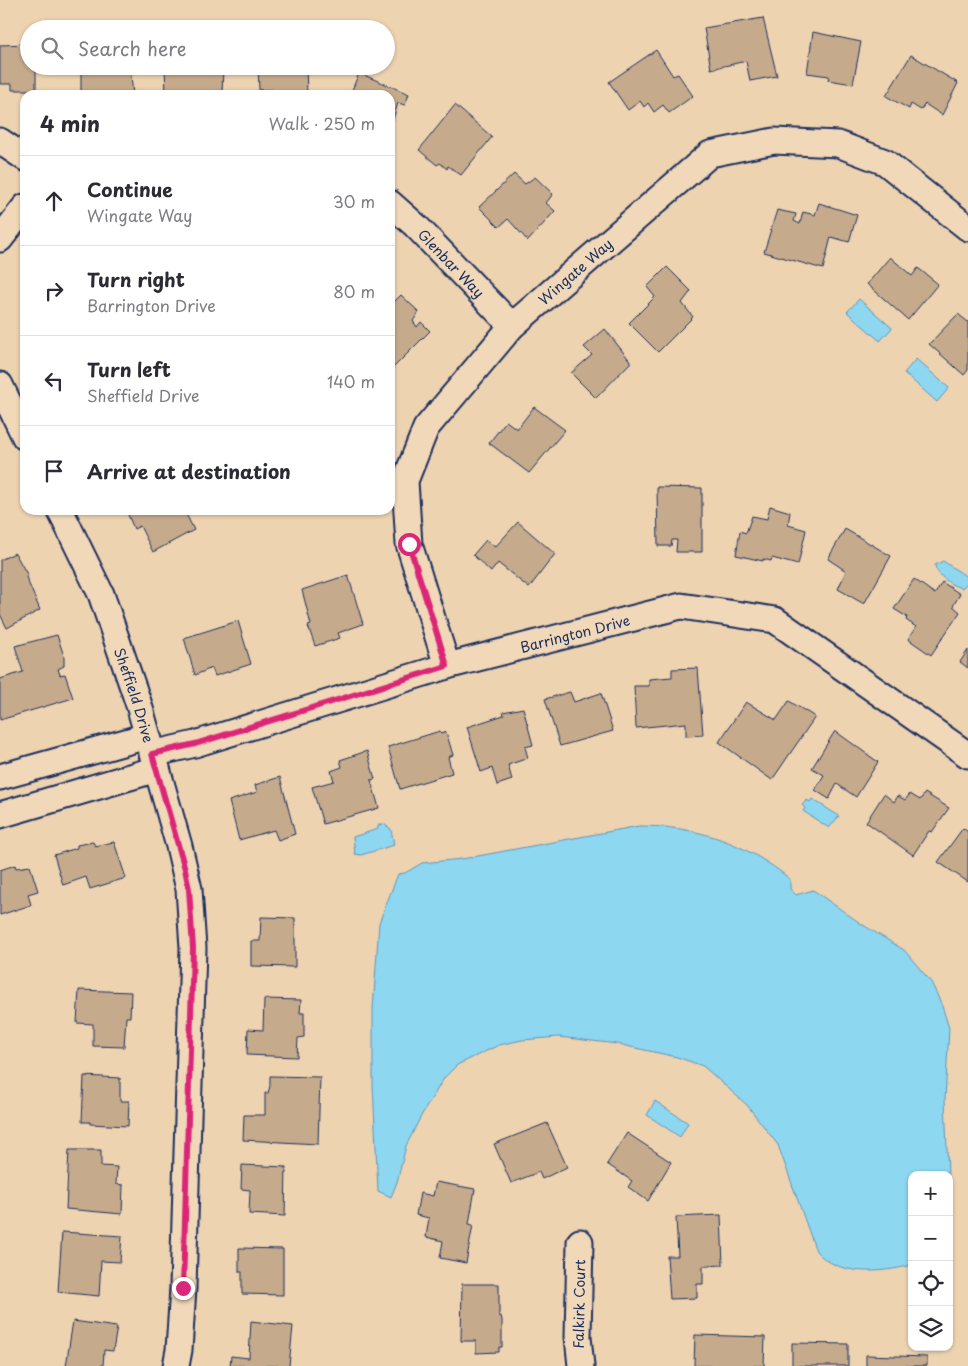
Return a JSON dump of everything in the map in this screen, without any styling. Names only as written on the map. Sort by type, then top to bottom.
[{"type":"street","points":[[0,141],[20,155]]},
{"type":"street","name":"Wingate Way","points":[[447,666],[409,544],[405,481],[426,428],[512,326],[710,154],[774,141],[838,144],[885,162],[968,228]]},
{"type":"street","name":"Glenbar Way","points":[[395,207],[416,226],[512,326]]},
{"type":"street","points":[[0,239],[20,213]]},
{"type":"street","points":[[0,385],[20,427]]},
{"type":"street","name":"Sheffield Drive","points":[[62,515],[101,594],[152,753],[188,882],[193,948],[183,1288],[179,1350],[176,1366]]},
{"type":"street","name":"Barrington Drive","points":[[152,753],[195,744],[447,666],[681,606],[774,620],[968,755]]},
{"type":"street","points":[[0,777],[152,753]]},
{"type":"street","points":[[0,815],[152,753]]},
{"type":"street","name":"Falkirk Court","points":[[580,1242],[578,1337],[581,1366]]},
{"type":"water","points":[[859,299],[892,328],[880,341],[847,312]]},
{"type":"water","points":[[916,359],[949,388],[937,402],[904,373]]},
{"type":"water","points":[[943,561],[967,577],[968,582],[962,588],[950,583],[938,573],[935,565]]},
{"type":"water","points":[[812,799],[839,816],[829,828],[803,811],[805,808],[802,805],[807,800],[810,802]]},
{"type":"water","points":[[384,824],[391,829],[394,845],[361,855],[355,854],[353,837],[378,829],[378,825]]},
{"type":"water","points":[[639,826],[681,829],[719,839],[755,855],[790,879],[790,889],[796,895],[813,890],[863,925],[904,950],[931,982],[941,1003],[949,1028],[945,1099],[948,1171],[908,1171],[908,1266],[887,1270],[861,1271],[836,1265],[825,1259],[816,1251],[778,1145],[747,1105],[703,1066],[677,1057],[617,1044],[559,1037],[522,1040],[499,1045],[457,1065],[444,1078],[421,1116],[406,1146],[397,1182],[391,1197],[378,1191],[373,1085],[373,1009],[379,923],[398,874],[405,873],[422,863],[462,859]]},
{"type":"water","points":[[655,1101],[688,1123],[680,1137],[647,1115]]},
{"type":"building","points":[[763,18],[777,76],[750,81],[746,61],[711,69],[704,28]]},
{"type":"building","points":[[813,32],[861,42],[853,84],[828,80],[829,76],[807,73]]},
{"type":"building","points":[[20,44],[20,75],[36,75],[36,90],[12,90],[12,84],[0,84],[0,45]]},
{"type":"building","points":[[656,50],[673,76],[678,74],[693,96],[669,113],[663,105],[654,112],[648,103],[644,107],[640,101],[628,110],[609,82]]},
{"type":"building","points":[[911,55],[958,83],[942,115],[925,104],[921,110],[911,104],[909,109],[886,96]]},
{"type":"building","points":[[81,75],[131,75],[132,90],[81,90]]},
{"type":"building","points":[[165,75],[223,75],[222,90],[166,90]]},
{"type":"building","points":[[258,75],[306,75],[307,90],[259,90]]},
{"type":"building","points":[[358,75],[364,75],[409,94],[405,105],[398,103],[395,113],[395,90],[352,90]]},
{"type":"building","points":[[455,105],[492,137],[461,175],[448,166],[447,169],[440,163],[437,165],[419,150]]},
{"type":"building","points":[[514,174],[525,184],[535,177],[553,194],[546,203],[555,211],[528,241],[508,219],[499,227],[479,207]]},
{"type":"building","points":[[819,203],[857,215],[849,242],[831,237],[823,269],[764,252],[777,210],[796,214],[794,221],[800,224],[803,212],[815,215]]},
{"type":"building","points":[[890,257],[912,276],[918,268],[938,284],[908,320],[867,284]]},
{"type":"building","points":[[667,267],[691,291],[682,303],[693,317],[658,352],[629,323],[655,297],[647,287]]},
{"type":"building","points":[[401,295],[419,312],[413,321],[417,327],[421,322],[430,331],[395,366],[395,301]]},
{"type":"building","points":[[958,314],[968,322],[968,370],[964,375],[929,344]]},
{"type":"building","points":[[605,329],[631,362],[596,398],[571,373],[592,355],[584,347]]},
{"type":"building","points":[[534,407],[565,430],[529,473],[489,443],[506,421],[517,429]]},
{"type":"building","points":[[657,487],[702,488],[702,552],[676,552],[677,540],[672,540],[671,546],[658,546]]},
{"type":"building","points":[[770,506],[790,512],[788,525],[806,530],[798,565],[772,558],[771,561],[763,559],[763,561],[736,555],[740,531],[746,533],[752,516],[767,519]]},
{"type":"building","points":[[128,515],[186,515],[194,530],[153,552],[140,526],[134,529]]},
{"type":"building","points":[[518,522],[555,554],[529,588],[498,563],[491,572],[473,555],[486,540],[495,547]]},
{"type":"building","points":[[845,529],[891,556],[864,604],[838,589],[846,571],[828,559]]},
{"type":"building","points":[[15,553],[28,576],[26,577],[40,610],[7,628],[0,614],[0,560]]},
{"type":"building","points":[[348,575],[363,624],[338,633],[340,638],[315,646],[308,626],[311,625],[302,590]]},
{"type":"building","points":[[914,579],[935,594],[942,582],[960,594],[953,606],[960,612],[931,655],[908,639],[916,627],[906,620],[907,617],[894,609]]},
{"type":"building","points":[[238,621],[251,664],[215,676],[212,668],[195,675],[184,638]]},
{"type":"building","points":[[57,635],[64,656],[64,666],[58,669],[60,675],[65,674],[73,698],[0,720],[0,679],[23,672],[15,646]]},
{"type":"building","points":[[968,650],[968,668],[960,662]]},
{"type":"building","points":[[698,668],[703,735],[686,736],[686,723],[636,728],[634,686],[649,686],[649,679],[672,677],[672,669]]},
{"type":"building","points":[[570,692],[574,702],[601,693],[613,731],[560,746],[545,699]]},
{"type":"building","points":[[789,701],[815,717],[772,780],[719,742],[746,702],[776,720]]},
{"type":"building","points":[[523,708],[533,745],[525,747],[528,758],[508,765],[512,780],[497,785],[492,768],[481,772],[467,727],[504,715],[503,712]]},
{"type":"building","points":[[440,731],[441,734],[446,732],[453,755],[448,757],[452,773],[400,789],[388,747]]},
{"type":"building","points":[[835,731],[878,762],[856,797],[837,784],[829,799],[815,790],[824,775],[812,768]]},
{"type":"building","points":[[367,751],[375,779],[371,780],[379,808],[323,824],[312,787],[334,781],[331,771],[342,767],[340,760]]},
{"type":"building","points":[[280,777],[295,834],[278,840],[274,830],[239,840],[229,801],[257,792],[255,785]]},
{"type":"building","points":[[925,793],[949,808],[932,832],[929,831],[913,855],[866,822],[884,794],[894,802],[898,796],[905,800],[910,794],[920,800]]},
{"type":"building","points":[[963,828],[968,832],[968,882],[938,862]]},
{"type":"building","points":[[93,842],[95,846],[114,842],[126,878],[90,889],[86,877],[63,885],[54,855],[77,848],[77,845]]},
{"type":"building","points":[[15,865],[16,868],[30,866],[38,891],[28,894],[31,905],[0,915],[0,870]]},
{"type":"building","points":[[261,917],[295,918],[295,967],[251,966],[251,941],[260,941]]},
{"type":"building","points":[[79,990],[131,992],[130,1017],[126,1017],[124,1047],[93,1046],[93,1024],[77,1023]]},
{"type":"building","points":[[264,999],[301,1000],[300,1013],[304,1013],[304,1037],[298,1038],[297,1057],[247,1055],[248,1029],[263,1030]]},
{"type":"building","points":[[84,1076],[120,1078],[120,1101],[129,1101],[128,1126],[82,1122]]},
{"type":"building","points":[[270,1076],[320,1077],[318,1144],[243,1140],[244,1115],[265,1115],[265,1093],[268,1093]]},
{"type":"building","points":[[547,1123],[567,1167],[542,1179],[539,1172],[511,1183],[494,1144]]},
{"type":"building","points":[[627,1133],[671,1162],[648,1201],[628,1187],[632,1181],[607,1164]]},
{"type":"building","points":[[69,1150],[101,1150],[101,1166],[117,1167],[116,1184],[123,1185],[122,1214],[66,1209]]},
{"type":"building","points":[[242,1165],[286,1167],[285,1216],[249,1214],[250,1190],[241,1189]]},
{"type":"building","points":[[436,1182],[475,1189],[469,1224],[473,1225],[466,1263],[440,1258],[443,1241],[426,1237],[429,1218],[416,1215],[420,1193],[433,1196]]},
{"type":"building","points":[[721,1215],[723,1265],[703,1266],[703,1284],[697,1284],[697,1298],[670,1299],[667,1256],[678,1256],[676,1217]]},
{"type":"building","points":[[62,1232],[122,1236],[120,1262],[101,1261],[99,1296],[58,1292]]},
{"type":"building","points":[[239,1248],[283,1249],[283,1295],[242,1294],[242,1272],[239,1272]]},
{"type":"building","points":[[462,1284],[499,1284],[499,1316],[501,1316],[502,1320],[502,1347],[499,1347],[499,1352],[476,1353],[476,1341],[461,1341]]},
{"type":"building","points":[[73,1321],[117,1327],[113,1351],[104,1350],[103,1366],[66,1366]]},
{"type":"building","points":[[251,1321],[293,1326],[289,1366],[230,1366],[231,1356],[249,1358]]},
{"type":"building","points":[[695,1335],[765,1337],[764,1366],[694,1366]]},
{"type":"building","points":[[792,1343],[848,1344],[848,1366],[792,1366]]},
{"type":"building","points":[[866,1355],[927,1357],[927,1366],[866,1366]]},
{"type":"route","points":[[183,1288],[193,948],[189,889],[185,869],[152,754],[195,744],[447,666],[409,544]]}]
